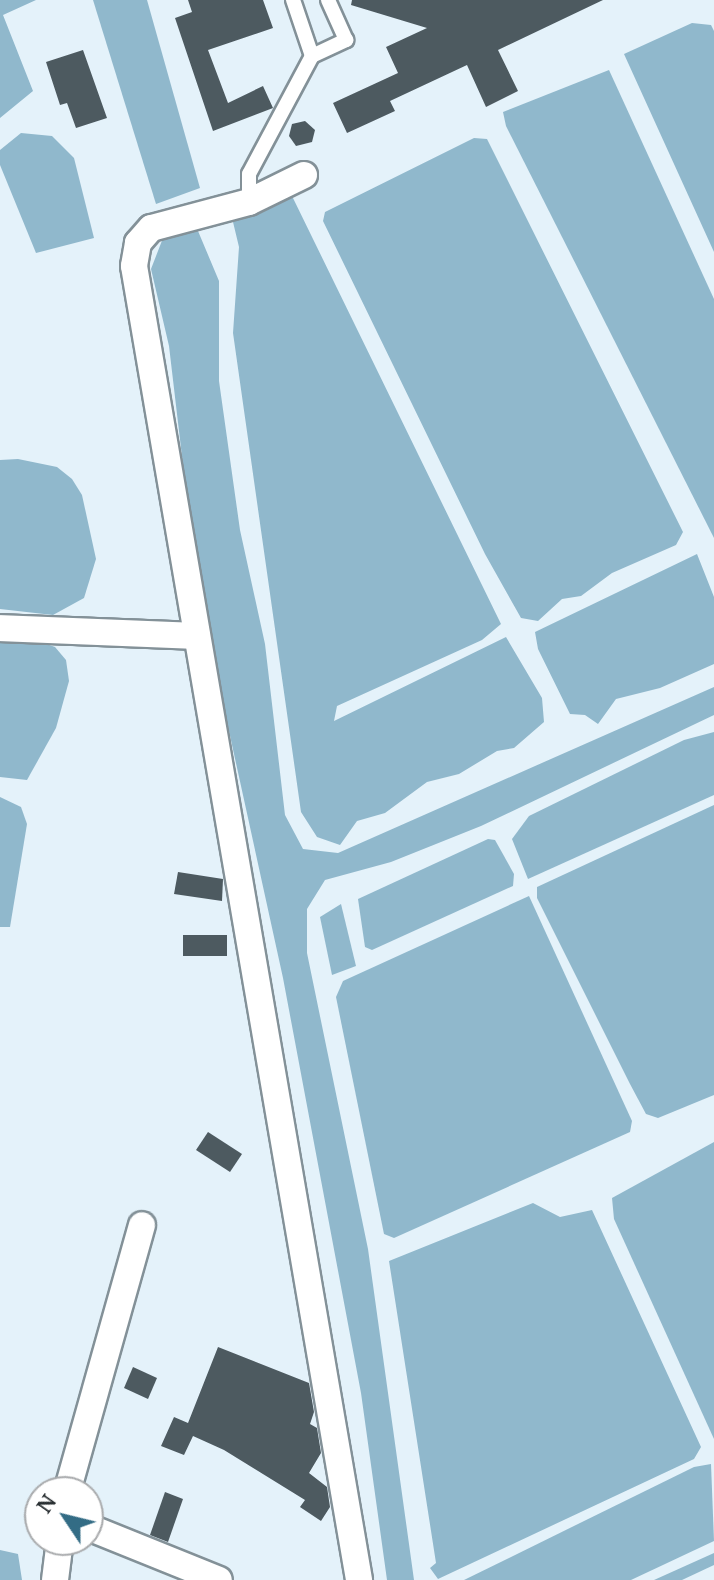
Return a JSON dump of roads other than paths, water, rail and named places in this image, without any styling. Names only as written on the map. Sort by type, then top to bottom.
[{"type":"street","points":[[304,175],[249,202],[151,228],[138,243],[134,266],[359,1580]]},
{"type":"street","points":[[0,628],[197,636]]},
{"type":"street","points":[[71,1476],[142,1225]]},
{"type":"street","points":[[104,1533],[219,1580]]},
{"type":"street","points":[[55,1580],[58,1556]]},
{"type":"lane","points":[[293,0],[312,56]]},
{"type":"lane","points":[[249,202],[249,174],[312,56],[346,40],[328,0]]},
{"type":"water","points":[[0,0],[36,0],[3,15],[33,91],[0,118]]},
{"type":"water","points":[[93,0],[147,0],[200,188],[156,204]]},
{"type":"water","points":[[692,23],[711,25],[714,31],[714,252],[624,54]]},
{"type":"water","points":[[609,70],[714,299],[714,538],[506,126],[503,112]]},
{"type":"water","points":[[21,133],[52,136],[74,158],[94,238],[36,253],[0,165],[0,150]]},
{"type":"water","points":[[474,138],[487,139],[683,532],[676,545],[612,573],[581,596],[562,599],[538,621],[521,618],[485,554],[323,221],[325,212]]},
{"type":"water","points":[[292,196],[501,624],[482,640],[337,706],[334,721],[506,637],[542,698],[544,722],[514,748],[497,751],[459,774],[427,782],[385,813],[357,821],[340,845],[317,837],[301,812],[233,333],[239,247],[233,222]]},
{"type":"water","points":[[198,231],[219,281],[219,381],[240,530],[265,644],[285,815],[303,849],[338,853],[714,687],[714,715],[481,826],[391,862],[325,880],[307,909],[307,953],[368,1249],[414,1580],[387,1580],[361,1393],[283,978],[227,722],[183,465],[169,346],[151,269],[163,238]]},
{"type":"water","points":[[18,459],[57,467],[72,479],[82,495],[96,559],[84,598],[53,615],[0,609],[0,460]]},
{"type":"water","points":[[697,554],[714,597],[714,664],[660,688],[616,699],[598,724],[585,715],[570,714],[538,649],[535,632]]},
{"type":"water","points":[[0,636],[24,636],[55,647],[66,660],[69,681],[56,728],[27,780],[0,777]]},
{"type":"water","points":[[714,732],[714,795],[528,879],[512,839],[529,816],[684,740]]},
{"type":"water","points":[[0,797],[21,807],[27,824],[10,927],[0,927]]},
{"type":"water","points":[[714,805],[714,1095],[658,1118],[646,1114],[630,1084],[537,898],[537,887]]},
{"type":"water","points":[[488,839],[495,840],[514,874],[513,886],[372,950],[365,947],[358,899]]},
{"type":"water","points":[[529,896],[632,1121],[630,1132],[394,1238],[384,1234],[336,997],[343,981]]},
{"type":"water","points":[[341,904],[356,966],[332,975],[320,917]]},
{"type":"water","points":[[714,1142],[714,1439],[614,1219],[612,1198]]},
{"type":"water","points":[[533,1203],[560,1217],[592,1210],[701,1447],[694,1459],[438,1579],[430,1568],[436,1563],[389,1261]]},
{"type":"water","points":[[711,1464],[714,1541],[631,1580],[464,1580],[694,1467]]},
{"type":"water","points":[[0,1550],[18,1554],[22,1580],[0,1580]]},
{"type":"water","points":[[714,1553],[714,1565],[682,1580],[654,1580]]}]
